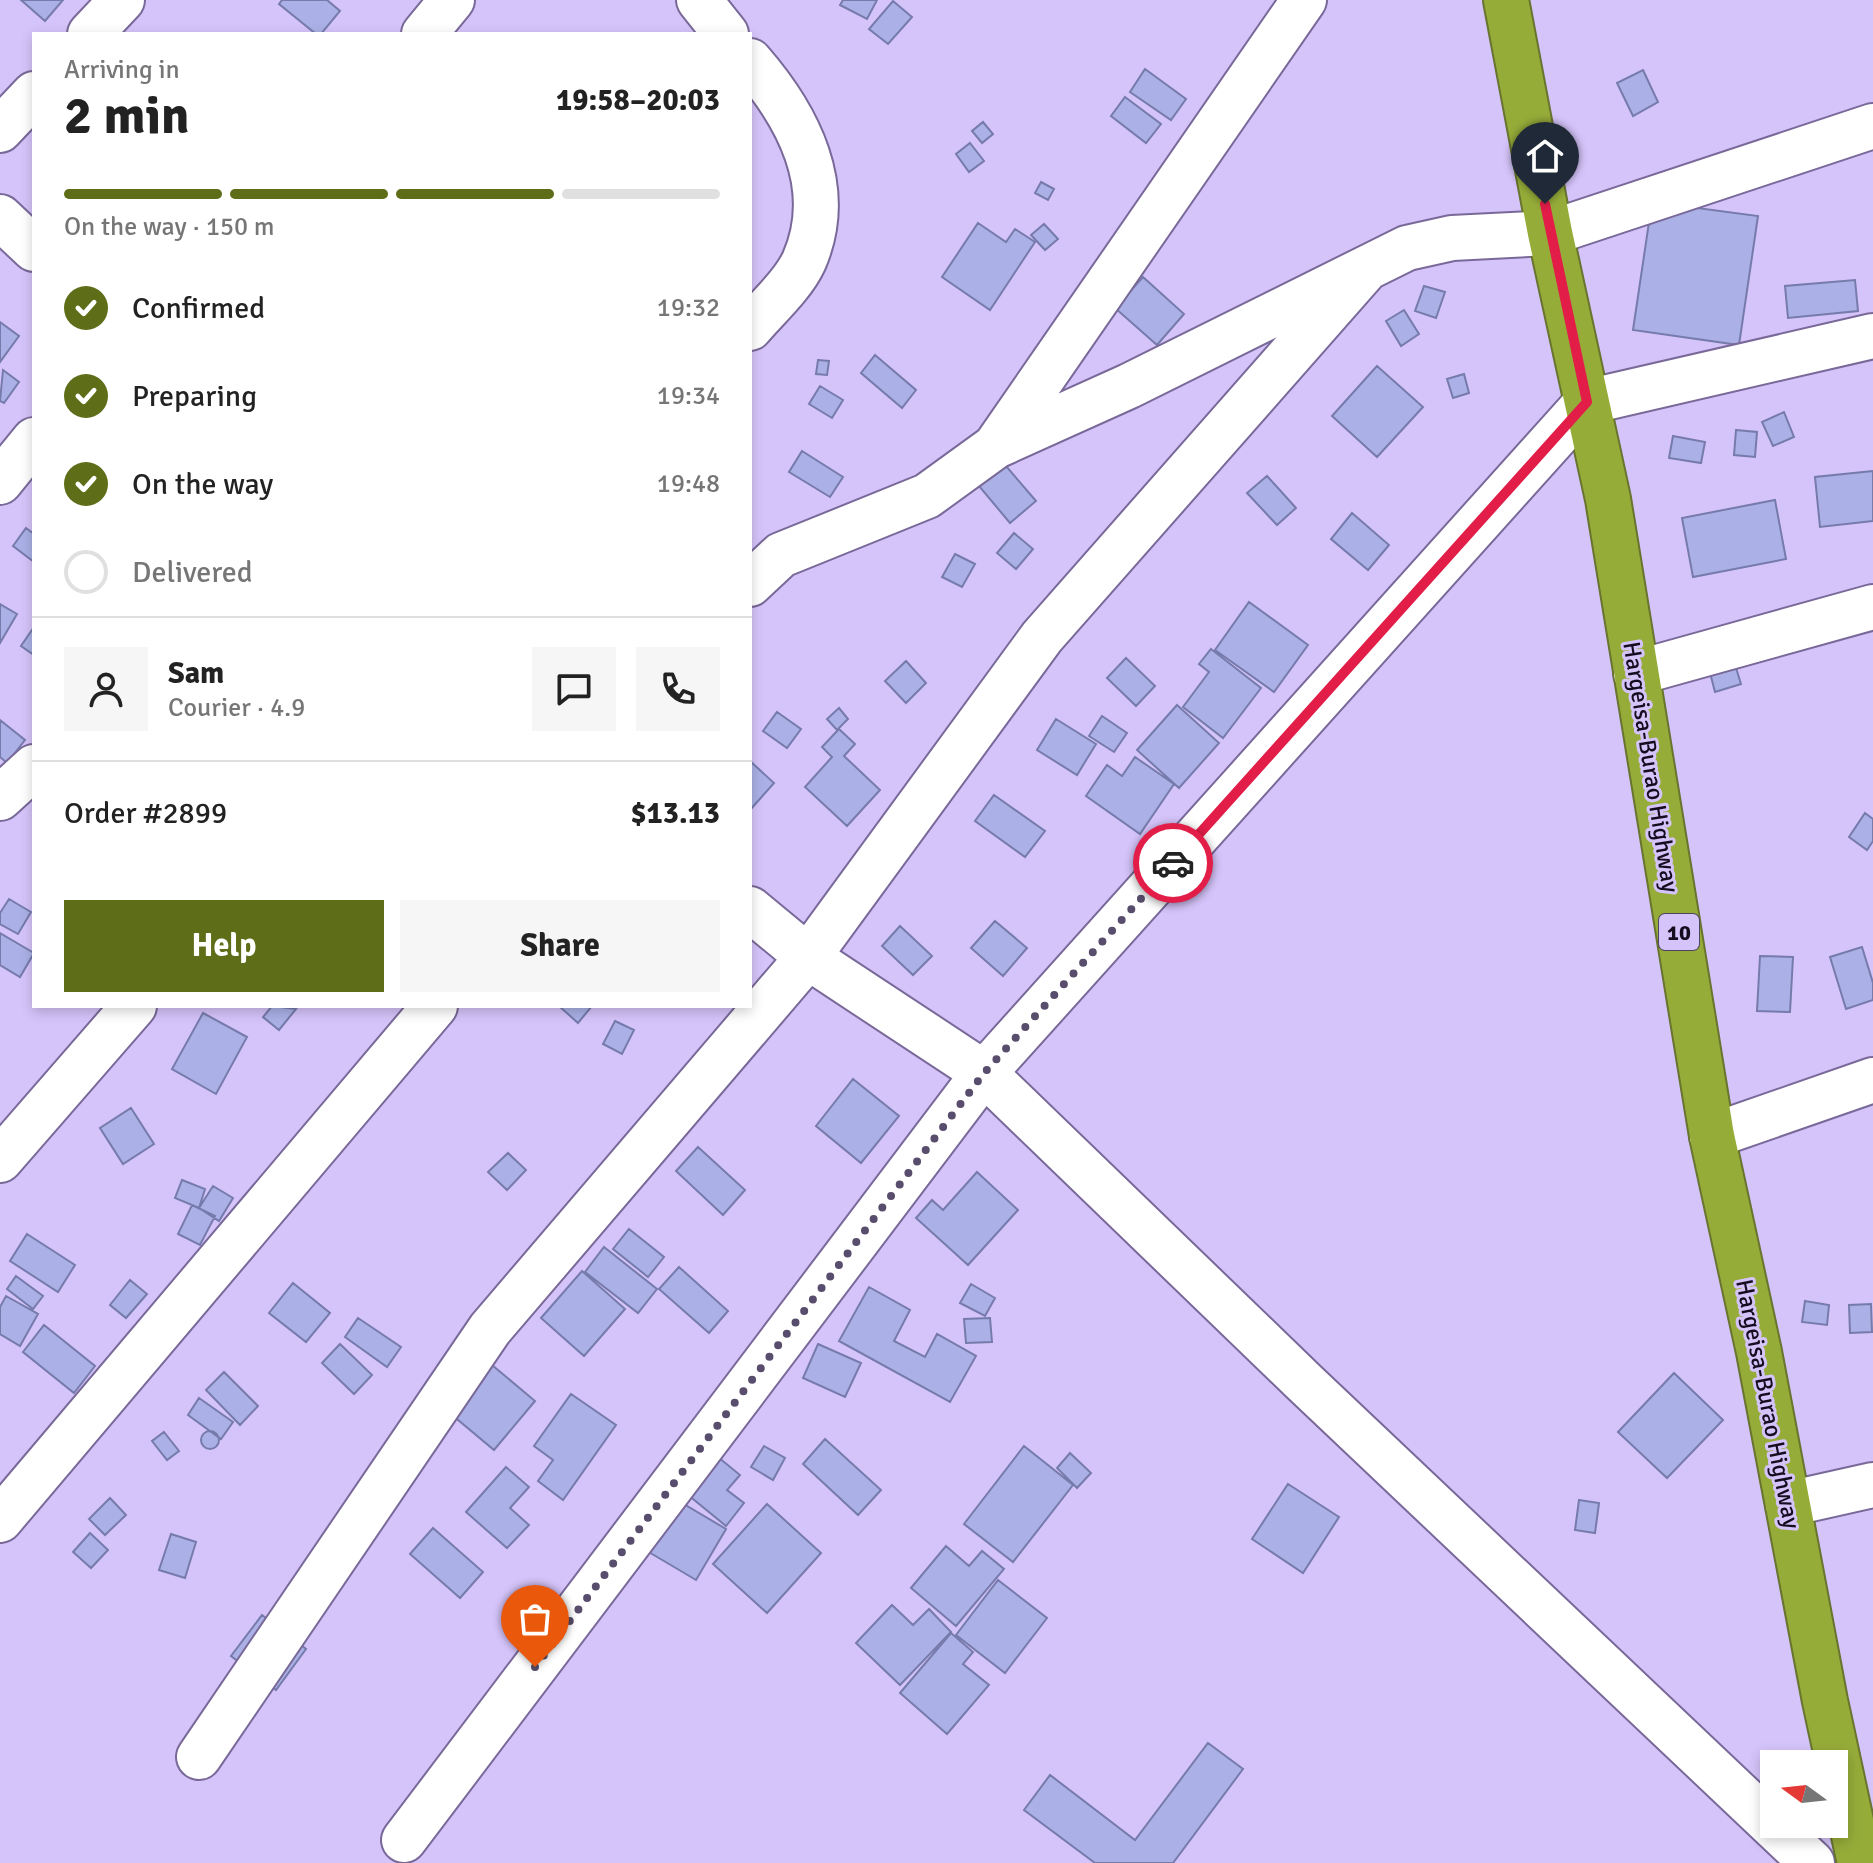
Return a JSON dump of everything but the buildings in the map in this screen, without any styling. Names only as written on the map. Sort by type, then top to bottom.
[{"type":"highway","name":"Hargeisa-Burao Highway","points":[[1506,0],[1550,233],[1608,499],[1712,1136],[1788,1504],[1861,1811],[1860,1863]]},
{"type":"street","points":[[92,32],[122,0]]},
{"type":"street","points":[[426,32],[452,0]]},
{"type":"street","points":[[699,0],[724,32]]},
{"type":"street","points":[[996,446],[1304,0]]},
{"type":"street","points":[[752,63],[776,91],[811,156],[816,220],[803,263],[752,326]]},
{"type":"street","points":[[0,130],[32,96]]},
{"type":"street","points":[[752,582],[781,555],[927,496],[996,446],[1129,386],[1407,248],[1452,238],[1550,233],[1873,126]]},
{"type":"street","points":[[0,217],[32,247]]},
{"type":"street","points":[[199,1757],[490,1329],[808,957],[1042,637],[1367,268]]},
{"type":"street","points":[[404,1840],[984,1073],[1587,402],[1873,336]]},
{"type":"street","points":[[0,482],[32,442]]},
{"type":"street","points":[[1636,673],[1873,607]]},
{"type":"street","points":[[0,798],[32,769]]},
{"type":"street","points":[[752,911],[808,957],[984,1073],[1238,1320],[1812,1863]]},
{"type":"street","points":[[0,1160],[132,1008]]},
{"type":"street","points":[[0,1520],[433,1008]]},
{"type":"street","points":[[1712,1136],[1873,1080]]},
{"type":"street","points":[[1788,1504],[1873,1485]]},
{"type":"way so far","points":[[535,1667],[984,1073],[1173,863]]},
{"type":"route","points":[[1173,863],[1587,402],[1545,204]]}]
